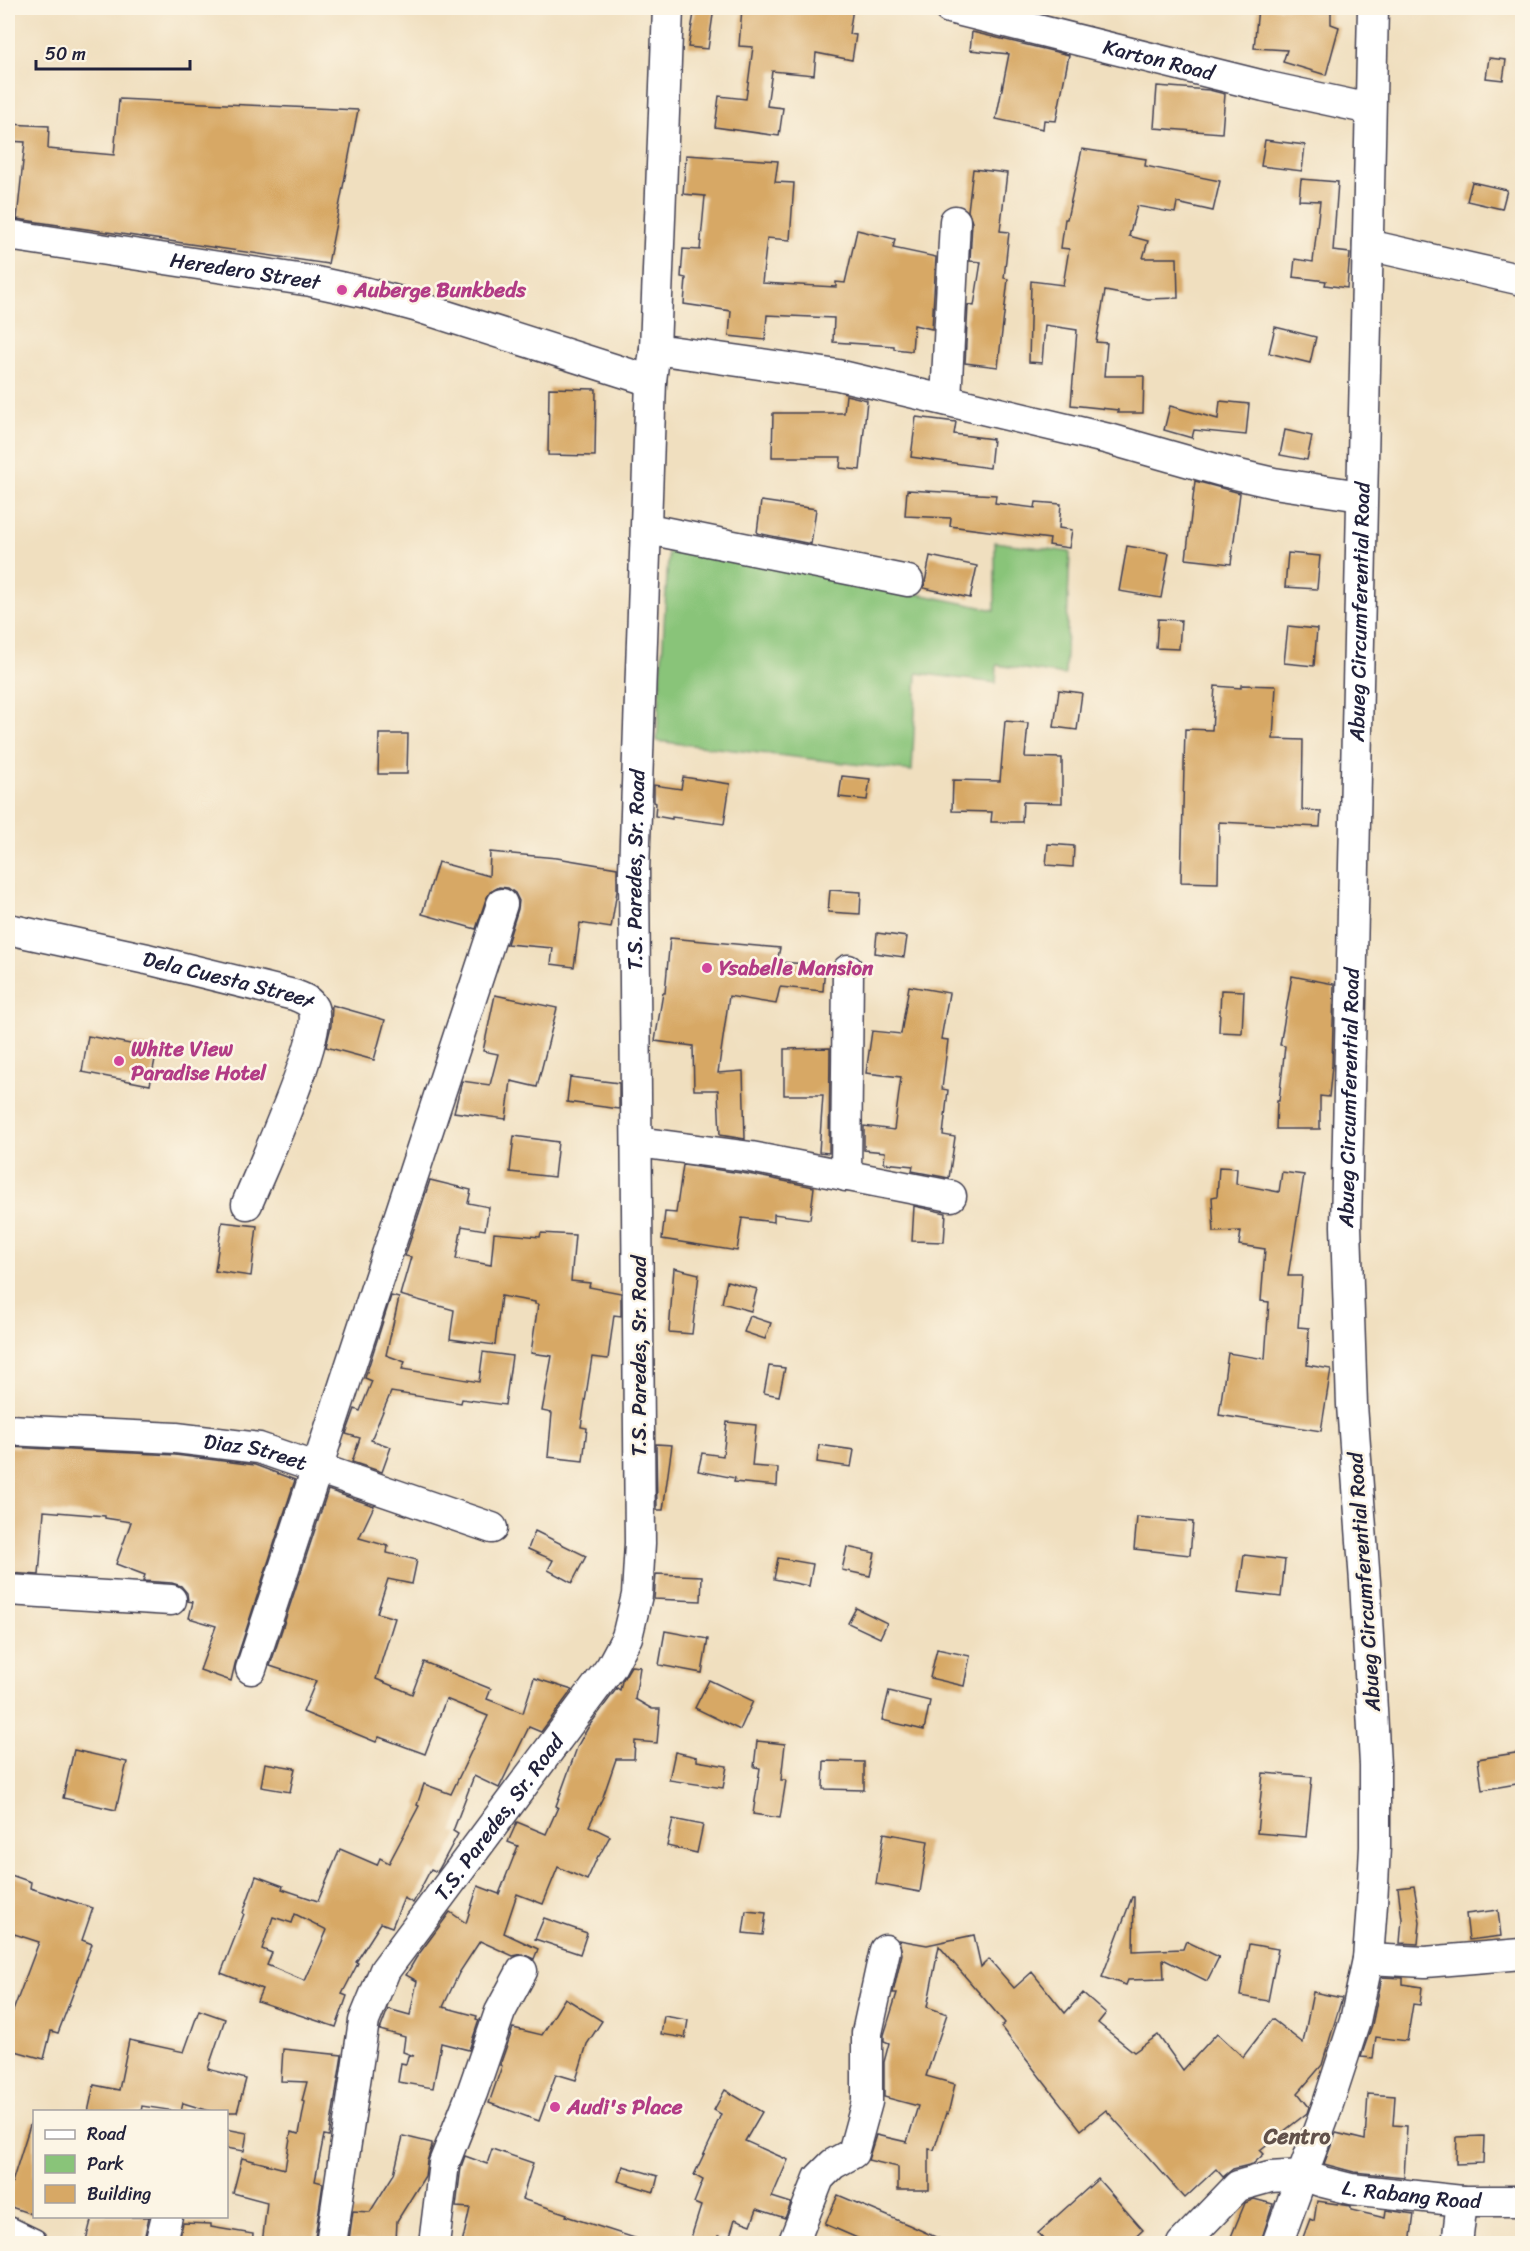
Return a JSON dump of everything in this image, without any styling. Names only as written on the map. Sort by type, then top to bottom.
[{"type":"street","name":"T.S. Paredes, Sr. Road","points":[[331,2244],[364,2021],[385,1970],[611,1667],[627,1636],[637,1595],[640,1543],[634,871],[648,529],[651,381],[668,8]]},
{"type":"street","name":"Karton Road","points":[[949,8],[994,13],[1264,86],[1370,109]]},
{"type":"street","name":"Abueg Circumferential Road","points":[[1277,2244],[1355,2021],[1368,1959],[1375,1847],[1375,1765],[1352,1405],[1346,1226],[1373,8]]},
{"type":"street","points":[[946,400],[955,220]]},
{"type":"street","name":"Heredero Street","points":[[8,235],[311,281],[367,293],[416,306],[651,381]]},
{"type":"street","points":[[1368,245],[1522,280]]},
{"type":"street","points":[[654,349],[838,375],[1109,439],[1233,474],[1274,483],[1361,496]]},
{"type":"street","points":[[648,529],[908,581]]},
{"type":"street","points":[[251,1669],[502,904]]},
{"type":"street","name":"Dela Cuesta Street","points":[[8,929],[147,959],[294,995],[306,1000],[312,1006],[313,1028],[299,1076],[247,1204]]},
{"type":"street","points":[[846,1176],[848,970]]},
{"type":"street","points":[[637,1142],[751,1158],[951,1196]]},
{"type":"street","name":"Diaz Street","points":[[8,1430],[177,1438],[238,1445],[283,1455],[318,1470],[492,1528]]},
{"type":"street","points":[[8,1590],[171,1600]]},
{"type":"street","points":[[793,2244],[819,2178],[827,2169],[853,2153],[859,2136],[867,2102],[867,2033],[885,1950]]},
{"type":"street","points":[[1368,1959],[1425,1962],[1522,1954]]},
{"type":"street","points":[[434,2244],[444,2163],[472,2093],[500,2012],[522,1971]]},
{"type":"street","points":[[1182,2244],[1238,2186],[1270,2177],[1302,2175]]},
{"type":"street","name":"L. Rabang Road","points":[[1302,2175],[1351,2189],[1462,2201],[1522,2201]]},
{"type":"street","points":[[1457,2244],[1462,2201]]},
{"type":"street","points":[[160,2244],[167,2218]]},
{"type":"street","points":[[8,2232],[33,2244]]},
{"type":"green space","points":[[669,542],[995,610],[995,542],[1070,552],[1065,675],[997,665],[996,683],[917,673],[912,771],[657,741]]},
{"type":"building","points":[[695,8],[714,8],[708,49],[688,47]]},
{"type":"building","points":[[742,8],[803,8],[833,11],[834,8],[853,8],[849,34],[856,35],[852,60],[816,53],[814,75],[772,71],[767,106],[783,108],[779,136],[715,127],[719,96],[746,99],[753,47],[739,46]]},
{"type":"building","points":[[1258,8],[1331,8],[1331,24],[1339,27],[1326,75],[1283,62],[1287,50],[1254,48]]},
{"type":"building","points":[[972,32],[1069,55],[1056,121],[1044,120],[1043,129],[996,119],[1009,54],[970,50]]},
{"type":"building","points":[[1489,58],[1506,60],[1503,80],[1486,78]]},
{"type":"building","points":[[1157,86],[1209,90],[1225,94],[1222,133],[1154,128]]},
{"type":"building","points":[[119,99],[358,110],[328,264],[17,219],[25,142],[8,141],[8,124],[49,126],[48,149],[114,155]]},
{"type":"building","points":[[1265,140],[1305,145],[1302,171],[1261,166]]},
{"type":"building","points":[[1082,149],[1146,159],[1145,166],[1220,181],[1213,211],[1177,203],[1175,213],[1137,206],[1129,236],[1148,241],[1143,258],[1177,258],[1178,298],[1148,299],[1105,291],[1096,342],[1107,343],[1104,376],[1144,376],[1143,413],[1118,413],[1118,410],[1071,405],[1077,330],[1045,325],[1042,363],[1029,362],[1031,281],[1063,285],[1069,249],[1061,248],[1065,219],[1067,219]]},
{"type":"building","points":[[686,155],[778,161],[775,182],[794,183],[790,240],[767,238],[762,283],[836,287],[836,282],[845,283],[857,230],[895,239],[893,248],[936,257],[932,329],[914,325],[912,351],[894,349],[894,346],[833,342],[834,318],[767,315],[765,340],[729,336],[731,311],[684,304],[686,278],[681,277],[683,249],[700,250],[705,196],[683,194]]},
{"type":"building","points":[[973,169],[1007,173],[1000,231],[1009,232],[1004,278],[1008,279],[998,367],[965,363],[968,305],[974,306],[981,262],[970,261],[972,222],[968,211]]},
{"type":"building","points":[[1301,179],[1338,182],[1333,251],[1350,253],[1347,288],[1325,285],[1326,281],[1293,277],[1295,259],[1313,262],[1320,201],[1299,200]]},
{"type":"building","points":[[1472,182],[1507,190],[1502,209],[1467,201]]},
{"type":"building","points":[[1275,327],[1316,337],[1310,363],[1269,353]]},
{"type":"building","points":[[549,388],[596,389],[595,456],[548,455]]},
{"type":"building","points":[[846,395],[867,400],[860,470],[840,468],[841,457],[772,457],[773,413],[844,413]]},
{"type":"building","points":[[1220,401],[1249,404],[1246,435],[1194,430],[1192,438],[1164,430],[1170,406],[1218,419]]},
{"type":"building","points":[[916,417],[956,422],[954,434],[993,439],[990,468],[911,457]]},
{"type":"building","points":[[1285,430],[1312,436],[1307,460],[1280,455]]},
{"type":"building","points":[[1195,481],[1240,493],[1231,564],[1186,559]]},
{"type":"building","points":[[907,490],[996,495],[995,503],[1035,508],[1036,502],[1061,504],[1059,528],[1072,530],[1069,548],[1049,545],[1050,539],[950,526],[951,518],[905,516]]},
{"type":"building","points":[[761,501],[816,509],[811,544],[757,533]]},
{"type":"building","points":[[1127,546],[1169,553],[1161,598],[1119,591]]},
{"type":"building","points":[[1288,553],[1320,556],[1317,589],[1285,587]]},
{"type":"building","points":[[930,556],[977,566],[970,598],[924,588]]},
{"type":"building","points":[[1158,619],[1181,620],[1179,649],[1156,648]]},
{"type":"building","points":[[1288,626],[1317,629],[1314,666],[1284,663]]},
{"type":"building","points":[[1241,685],[1276,686],[1273,739],[1303,740],[1302,810],[1321,811],[1320,827],[1219,822],[1218,883],[1181,882],[1185,729],[1212,730],[1215,686],[1241,688]]},
{"type":"building","points":[[1059,690],[1082,693],[1077,730],[1054,727]]},
{"type":"building","points":[[1005,721],[1028,723],[1025,757],[1062,758],[1062,803],[1023,802],[1022,822],[991,822],[992,812],[952,811],[953,780],[1000,781]]},
{"type":"building","points":[[379,734],[408,734],[407,774],[378,774]]},
{"type":"building","points":[[842,776],[870,779],[867,800],[839,797]]},
{"type":"building","points":[[683,777],[730,784],[724,824],[655,816],[654,785],[681,789]]},
{"type":"building","points":[[1048,844],[1074,846],[1073,867],[1046,865]]},
{"type":"building","points":[[490,852],[557,858],[617,868],[617,891],[611,928],[580,923],[574,967],[551,964],[553,948],[507,944],[519,901],[515,893],[508,888],[499,887],[490,892],[476,929],[422,914],[438,862],[489,876]]},
{"type":"building","points":[[830,890],[861,892],[860,914],[828,912]]},
{"type":"building","points":[[877,933],[907,937],[904,957],[875,953]]},
{"type":"building","points":[[670,938],[780,948],[777,962],[825,965],[823,991],[780,987],[776,1004],[729,996],[718,1073],[743,1071],[745,1139],[720,1135],[718,1090],[694,1090],[693,1046],[655,1041],[663,993],[665,993]]},
{"type":"building","points":[[1292,976],[1334,984],[1329,1097],[1320,1096],[1320,1129],[1276,1129],[1277,1101],[1279,1101],[1285,1046],[1280,1045]]},
{"type":"building","points":[[909,986],[949,993],[941,1039],[948,1040],[942,1089],[948,1090],[943,1135],[955,1137],[949,1178],[912,1171],[913,1166],[884,1163],[885,1152],[864,1150],[864,1126],[894,1130],[901,1077],[866,1073],[872,1031],[901,1034]]},
{"type":"building","points":[[1221,990],[1244,991],[1242,1033],[1219,1032]]},
{"type":"building","points":[[495,995],[557,1008],[537,1087],[511,1081],[506,1119],[454,1112],[462,1081],[490,1085],[498,1054],[483,1051]]},
{"type":"building","points":[[332,1005],[385,1020],[374,1060],[326,1047],[331,1026]]},
{"type":"building","name":"White View Paradise Hotel","points":[[88,1036],[157,1049],[150,1085],[82,1072]]},
{"type":"building","points":[[830,1048],[829,1153],[819,1152],[823,1095],[784,1095],[784,1049]]},
{"type":"building","points":[[570,1077],[619,1083],[619,1109],[567,1102]]},
{"type":"building","points":[[514,1136],[558,1142],[554,1177],[510,1172]]},
{"type":"building","points":[[683,1165],[748,1174],[814,1187],[810,1219],[774,1214],[774,1222],[742,1218],[737,1251],[662,1239],[665,1212],[676,1213]]},
{"type":"building","points":[[1219,1167],[1237,1168],[1236,1184],[1279,1192],[1282,1172],[1304,1175],[1288,1276],[1302,1276],[1298,1327],[1309,1328],[1307,1365],[1331,1369],[1321,1431],[1219,1415],[1228,1353],[1265,1359],[1269,1302],[1261,1301],[1265,1249],[1239,1245],[1241,1231],[1214,1232],[1212,1197],[1217,1196]]},
{"type":"building","points":[[430,1180],[471,1190],[468,1203],[489,1207],[485,1230],[462,1226],[456,1259],[491,1265],[494,1233],[540,1237],[541,1233],[575,1235],[571,1281],[590,1283],[589,1287],[621,1293],[621,1316],[614,1315],[608,1359],[592,1357],[581,1427],[587,1428],[583,1461],[548,1457],[552,1413],[542,1411],[552,1356],[531,1353],[538,1304],[501,1296],[495,1345],[450,1339],[454,1310],[400,1295],[411,1257],[405,1256]]},
{"type":"building","points":[[914,1206],[946,1213],[944,1242],[912,1241]]},
{"type":"building","points":[[222,1222],[257,1226],[251,1276],[215,1271]]},
{"type":"building","points":[[674,1268],[699,1274],[692,1334],[669,1332]]},
{"type":"building","points":[[727,1281],[757,1289],[751,1311],[722,1303]]},
{"type":"building","points":[[391,1296],[399,1298],[386,1355],[405,1362],[402,1369],[479,1382],[483,1352],[512,1356],[505,1405],[462,1399],[461,1403],[391,1392],[371,1440],[391,1447],[382,1472],[352,1462],[360,1438],[346,1434],[355,1409],[360,1411],[372,1381],[365,1378]]},
{"type":"building","points":[[750,1316],[771,1323],[765,1339],[744,1332]]},
{"type":"building","points":[[769,1366],[785,1368],[779,1396],[764,1393]]},
{"type":"building","points":[[727,1422],[756,1425],[752,1466],[778,1468],[777,1486],[734,1482],[735,1478],[698,1471],[702,1453],[723,1456]]},
{"type":"building","points":[[656,1444],[672,1445],[663,1510],[657,1510]]},
{"type":"building","points":[[819,1445],[854,1450],[851,1467],[817,1462]]},
{"type":"building","points":[[8,1447],[175,1455],[255,1465],[295,1480],[231,1681],[200,1670],[216,1626],[189,1618],[193,1602],[188,1601],[187,1593],[181,1586],[172,1583],[143,1581],[145,1575],[116,1564],[131,1522],[105,1518],[105,1516],[44,1511],[39,1575],[8,1573]]},
{"type":"building","points":[[328,1490],[374,1506],[359,1538],[388,1546],[387,1553],[417,1560],[412,1584],[388,1579],[377,1613],[395,1618],[376,1679],[412,1694],[424,1662],[491,1689],[487,1699],[523,1713],[534,1678],[572,1690],[541,1732],[529,1727],[499,1788],[474,1776],[453,1831],[458,1834],[439,1869],[437,1872],[431,1869],[413,1903],[404,1898],[392,1927],[381,1923],[356,1962],[358,1963],[342,1994],[347,1996],[336,2027],[257,2001],[262,1989],[221,1973],[256,1876],[283,1886],[282,1889],[318,1901],[340,1849],[377,1865],[380,1858],[389,1863],[419,1806],[417,1805],[424,1784],[451,1794],[488,1716],[446,1699],[425,1754],[379,1737],[376,1742],[303,1712],[316,1681],[270,1666]],"holes":[[[295,1914],[327,1930],[305,1981],[267,1965],[272,1953],[262,1949],[273,1917],[292,1923]]]},
{"type":"building","points":[[1137,1517],[1193,1522],[1190,1555],[1134,1549]]},
{"type":"building","points":[[535,1531],[586,1556],[572,1583],[548,1570],[553,1560],[528,1549]]},
{"type":"building","points":[[847,1547],[875,1553],[870,1576],[842,1570]]},
{"type":"building","points":[[1244,1555],[1285,1560],[1281,1597],[1239,1592]]},
{"type":"building","points":[[778,1558],[813,1564],[809,1586],[774,1579]]},
{"type":"building","points":[[656,1574],[702,1576],[701,1601],[654,1599]]},
{"type":"building","points":[[856,1608],[887,1623],[880,1638],[848,1623]]},
{"type":"building","points":[[665,1631],[708,1639],[702,1673],[659,1665]]},
{"type":"building","points":[[937,1649],[970,1656],[964,1686],[930,1678]]},
{"type":"building","points":[[631,1666],[640,1667],[635,1699],[652,1709],[660,1709],[657,1743],[635,1741],[634,1759],[616,1759],[603,1797],[589,1826],[610,1836],[587,1880],[558,1867],[543,1904],[517,1894],[504,1933],[538,1949],[534,1959],[522,1954],[513,1956],[480,1941],[459,1973],[443,2007],[477,2016],[476,2019],[479,2020],[469,2050],[441,2043],[433,2088],[398,2082],[401,2063],[406,2064],[408,2056],[414,2056],[403,2052],[405,2037],[380,2030],[388,2009],[410,2015],[417,1981],[406,1975],[450,1912],[466,1923],[478,1886],[499,1894],[518,1846],[508,1842],[517,1822],[546,1834],[558,1807],[556,1806],[578,1745],[617,1688],[620,1690],[622,1681]]},
{"type":"building","points":[[709,1680],[753,1701],[740,1730],[695,1708]]},
{"type":"building","points":[[889,1691],[930,1701],[924,1730],[882,1720]]},
{"type":"building","points":[[757,1741],[785,1744],[781,1780],[786,1780],[780,1818],[753,1814],[760,1768],[754,1767]]},
{"type":"building","points":[[74,1750],[127,1762],[116,1810],[63,1798]]},
{"type":"building","points":[[675,1752],[697,1757],[697,1761],[727,1766],[723,1788],[669,1780]]},
{"type":"building","points":[[1522,1752],[1522,1783],[1482,1790],[1478,1759]]},
{"type":"building","points":[[824,1761],[864,1762],[864,1790],[823,1789]]},
{"type":"building","points":[[265,1763],[295,1768],[290,1792],[261,1787]]},
{"type":"building","points":[[1263,1773],[1312,1777],[1306,1837],[1257,1833]]},
{"type":"building","points":[[673,1819],[703,1825],[697,1853],[667,1846]]},
{"type":"building","points":[[884,1833],[928,1841],[920,1892],[876,1884]]},
{"type":"building","points":[[8,1874],[31,1882],[30,1888],[93,1908],[82,1940],[92,1944],[58,2033],[51,2031],[44,2059],[8,2049],[8,2008],[13,2011],[39,1942],[8,1932]]},
{"type":"building","points":[[1414,1886],[1420,1922],[1418,1944],[1400,1943],[1402,1919],[1398,1888]]},
{"type":"building","points":[[1132,1897],[1134,1897],[1133,1951],[1183,1949],[1186,1941],[1219,1957],[1207,1981],[1163,1959],[1164,1979],[1128,1980],[1126,1985],[1102,1977]]},
{"type":"building","points":[[1498,1910],[1501,1936],[1469,1940],[1466,1914]]},
{"type":"building","points":[[746,1911],[766,1913],[763,1935],[743,1933]]},
{"type":"building","points":[[544,1918],[587,1933],[580,1954],[535,1939]]},
{"type":"building","points":[[974,1935],[981,1967],[989,1959],[1014,1988],[1032,1972],[1065,2013],[1083,1993],[1106,2013],[1098,2023],[1134,2052],[1158,2035],[1183,2070],[1217,2033],[1243,2057],[1272,2019],[1303,2043],[1313,1992],[1342,1998],[1322,2065],[1298,2093],[1309,2107],[1307,2113],[1260,2150],[1264,2154],[1253,2164],[1233,2169],[1223,2177],[1216,2169],[1185,2198],[1106,2110],[1081,2130],[1001,2027],[1005,2023],[939,1946],[927,2007],[947,2014],[926,2076],[955,2084],[948,2114],[946,2113],[934,2150],[929,2149],[929,2190],[898,2190],[898,2167],[868,2160],[876,2135],[907,2142],[918,2106],[884,2097],[884,2062],[889,2043],[884,2041],[884,2035],[897,1993],[893,1993],[902,1954],[899,1940],[927,1945]]},
{"type":"building","points":[[1249,1944],[1278,1949],[1268,2001],[1240,1996]]},
{"type":"building","points":[[1382,1977],[1403,1978],[1403,1984],[1422,1987],[1420,2005],[1413,2004],[1407,2041],[1376,2037],[1373,2058],[1361,2057],[1372,2025]]},
{"type":"building","points":[[565,1998],[602,2021],[587,2044],[576,2080],[556,2074],[539,2121],[489,2103],[513,2028],[542,2035]]},
{"type":"building","points":[[199,2010],[225,2019],[208,2069],[246,2079],[237,2112],[206,2110],[183,2103],[181,2110],[142,2106],[141,2110],[88,2110],[94,2085],[119,2090],[129,2040],[184,2052]]},
{"type":"building","points":[[664,2016],[688,2020],[685,2038],[661,2034]]},
{"type":"building","points":[[283,2049],[342,2055],[329,2136],[324,2135],[315,2181],[323,2183],[314,2244],[262,2244],[267,2202],[233,2193],[242,2158],[285,2169],[291,2132],[299,2134],[305,2102],[302,2101],[307,2082],[281,2081]]},
{"type":"building","points":[[725,2090],[762,2112],[745,2141],[788,2160],[772,2197],[791,2203],[785,2218],[757,2209],[751,2225],[735,2219],[729,2239],[718,2236],[716,2244],[689,2244],[701,2206],[694,2203],[703,2180],[694,2175],[716,2129],[721,2114],[714,2110]]},
{"type":"building","points":[[1368,2094],[1395,2096],[1393,2125],[1407,2126],[1404,2177],[1354,2172],[1324,2164],[1336,2133],[1365,2140]]},
{"type":"building","points":[[31,2122],[33,2122],[33,2215],[8,2206],[8,2195]]},
{"type":"building","points":[[228,2129],[247,2133],[244,2151],[228,2148]]},
{"type":"building","points":[[403,2136],[432,2143],[432,2146],[425,2176],[397,2221],[396,2242],[349,2240],[353,2211],[370,2212],[394,2174]]},
{"type":"building","points":[[1484,2136],[1483,2163],[1456,2164],[1457,2137]]},
{"type":"building","points":[[492,2149],[533,2163],[522,2199],[641,2240],[641,2244],[462,2244],[470,2208],[456,2207],[461,2167],[465,2156],[487,2164]]},
{"type":"building","points":[[623,2166],[658,2176],[654,2192],[618,2181]]},
{"type":"building","points":[[1098,2179],[1143,2230],[1128,2244],[1047,2244],[1038,2233]]},
{"type":"building","points":[[838,2195],[951,2244],[871,2244],[825,2224]]},
{"type":"building","points":[[1254,2199],[1273,2204],[1260,2244],[1228,2244],[1245,2203]]},
{"type":"building","points":[[1317,2201],[1351,2206],[1351,2210],[1385,2218],[1386,2210],[1414,2214],[1410,2244],[1311,2244],[1302,2240],[1310,2219],[1314,2221]]},
{"type":"building","points":[[92,2218],[149,2218],[143,2244],[85,2244]]},
{"type":"building","points":[[183,2223],[211,2224],[211,2227],[253,2234],[252,2244],[178,2244]]},
{"type":"place","name":"Auberge Bunkbeds","points":[[342,290]]},
{"type":"place","name":"Ysabelle Mansion","points":[[707,968]]},
{"type":"place","name":"White View Paradise Hotel","points":[[119,1061]]},
{"type":"place","name":"Audi's Place","points":[[555,2107]]},
{"type":"district","name":"Centro","points":[[1297,2136]]}]
